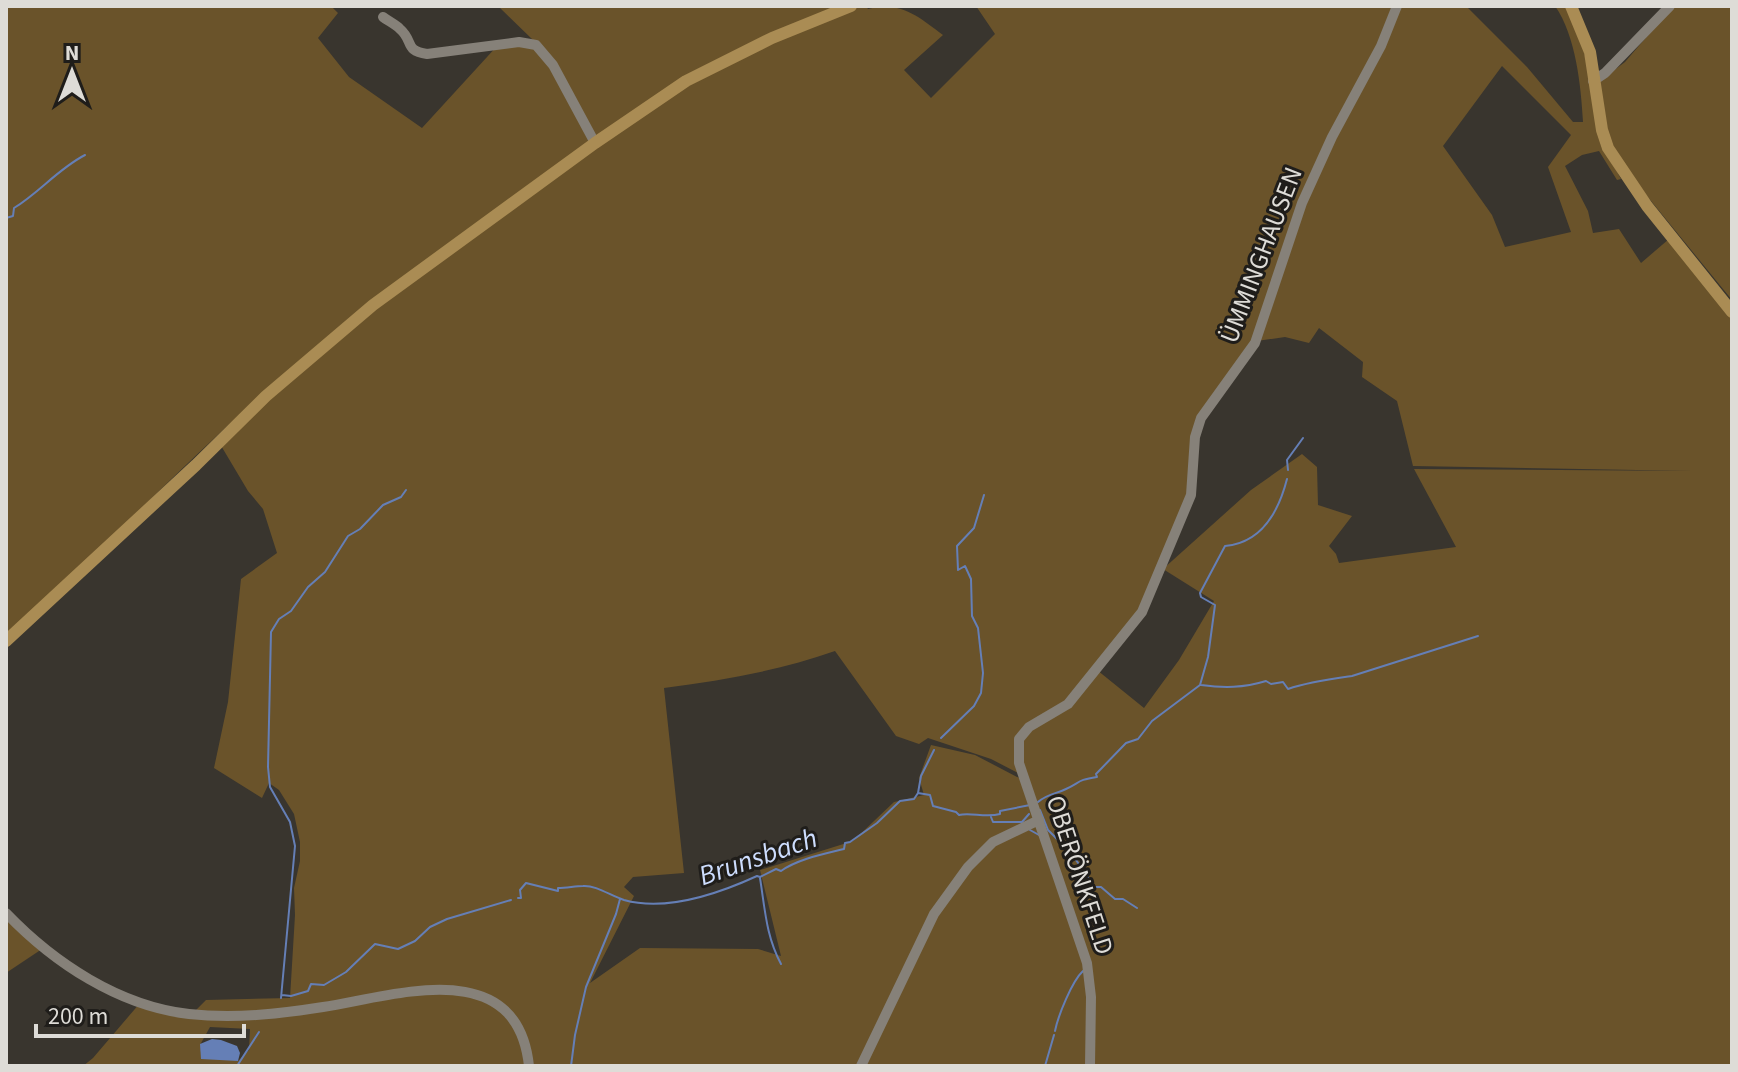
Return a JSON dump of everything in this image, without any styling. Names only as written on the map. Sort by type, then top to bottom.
[{"type":"main road","points":[[6,641],[266,396],[373,305],[595,143],[694,77],[772,38],[851,6]]},
{"type":"main road","points":[[1571,6],[1590,52],[1602,130],[1617,165],[1732,312]]},
{"type":"street","name":"ÜMMINGHAUSEN","points":[[1018,748],[1022,734],[1068,704],[1142,612],[1191,495],[1195,437],[1201,418],[1255,343],[1302,203],[1332,137],[1381,46],[1397,6]]},
{"type":"street","points":[[1593,81],[1605,73],[1670,6]]},
{"type":"street","points":[[383,17],[401,29],[411,49],[416,52],[427,54],[519,42],[536,45],[553,65],[595,143]]},
{"type":"street","name":"OBERÖNKFELD","points":[[1018,748],[1019,763],[1087,963],[1091,997],[1090,1066]]},
{"type":"street","points":[[861,1066],[895,989],[942,902],[968,867],[993,842],[1039,820]]},
{"type":"street","points":[[6,913],[35,942],[84,976],[141,1002],[180,1013],[255,1015],[327,1007],[419,990],[463,990],[489,1000],[509,1017],[522,1038],[529,1066]]},
{"type":"shaded area","points":[[6,6],[331,6],[338,13],[318,38],[349,77],[422,128],[498,45],[534,41],[498,6],[890,7],[917,16],[943,35],[904,70],[931,98],[995,34],[976,6],[1466,6],[1527,67],[1573,122],[1583,122],[1573,46],[1555,6],[1567,6],[1580,32],[1604,148],[1621,179],[1617,180],[1599,151],[1582,155],[1565,166],[1588,211],[1593,233],[1619,229],[1641,263],[1669,239],[1732,317],[1732,1066],[861,1066],[934,914],[993,842],[1039,820],[1024,776],[991,759],[928,738],[919,744],[896,736],[835,651],[751,674],[664,688],[684,873],[633,877],[624,887],[634,896],[590,983],[640,948],[758,949],[781,956],[760,870],[853,841],[894,802],[924,795],[919,778],[931,745],[975,755],[1023,780],[1037,819],[992,839],[931,912],[858,1066],[83,1066],[140,1003],[192,1014],[206,1000],[290,998],[294,888],[300,861],[300,842],[294,814],[279,790],[269,783],[262,798],[214,768],[228,702],[241,579],[277,553],[263,509],[248,491],[220,444],[397,283],[244,410],[6,641]],"holes":[[[1502,66],[1571,135],[1548,167],[1571,232],[1505,247],[1492,215],[1443,146]],[[1319,328],[1363,362],[1362,377],[1397,401],[1413,466],[1694,471],[1414,469],[1456,547],[1339,563],[1329,546],[1352,516],[1318,505],[1317,467],[1302,454],[1251,490],[1163,569],[1214,601],[1179,660],[1144,708],[1097,670],[1148,601],[1193,484],[1201,418],[1257,341],[1285,337],[1309,343]],[[210,1027],[250,1029],[249,1050],[238,1061],[200,1045]]]},
{"type":"shaded area","points":[[1673,6],[1732,6],[1732,300],[1629,174],[1614,151],[1607,132],[1599,84],[1601,80],[1625,62]]},
{"type":"shaded area","points":[[6,916],[42,949],[6,973]]},
{"type":"water","points":[[212,1039],[237,1046],[240,1053],[238,1061],[201,1059],[200,1044]]},
{"type":"waterway","points":[[6,218],[13,216],[14,208],[85,155]]},
{"type":"waterway","points":[[1288,470],[1287,460],[1303,438]]},
{"type":"waterway","points":[[1038,802],[1082,780],[1097,777],[1096,774],[1126,743],[1138,739],[1152,721],[1200,685],[1208,657],[1215,605],[1201,597],[1200,593],[1225,546],[1249,539],[1267,523],[1287,479]]},
{"type":"waterway","points":[[281,998],[295,846],[290,822],[270,787],[271,632],[279,619],[291,611],[308,587],[325,572],[348,536],[360,529],[383,505],[401,497],[406,490]]},
{"type":"waterway","points":[[941,738],[974,706],[981,693],[983,673],[978,628],[972,616],[971,579],[965,566],[958,570],[957,546],[974,528],[984,495]]},
{"type":"waterway","points":[[1201,685],[1234,687],[1266,681],[1271,684],[1283,682],[1288,689],[1352,676],[1478,636]]},
{"type":"waterway","points":[[918,793],[921,776],[934,750]]},
{"type":"waterway","name":"Brunsbach","points":[[518,898],[521,898],[520,890],[526,883],[558,891],[558,888],[588,886],[641,903],[693,899],[776,869],[781,871],[803,860],[844,849],[845,843],[877,823],[900,801],[914,799],[918,793],[930,795],[933,806],[959,815],[995,815],[1000,811],[1030,805]]},
{"type":"waterway","points":[[1040,810],[1048,830],[1070,852],[1092,887],[1101,887],[1115,899],[1123,899],[1137,908]]},
{"type":"waterway","points":[[991,817],[993,822],[1022,822],[1029,814]]},
{"type":"waterway","points":[[1030,830],[1039,835]]},
{"type":"waterway","points":[[760,878],[769,933],[781,964]]},
{"type":"waterway","points":[[571,1066],[586,987],[620,899]]},
{"type":"waterway","name":"Brunsbach","points":[[282,995],[308,991],[311,984],[324,985],[346,972],[375,944],[398,949],[447,919],[511,900]]},
{"type":"waterway","points":[[1055,1031],[1066,999],[1083,971]]},
{"type":"waterway","points":[[237,1066],[259,1032]]},
{"type":"waterway","points":[[1045,1066],[1054,1035]]},
{"type":"waterway","points":[[188,1066],[200,1066]]}]
